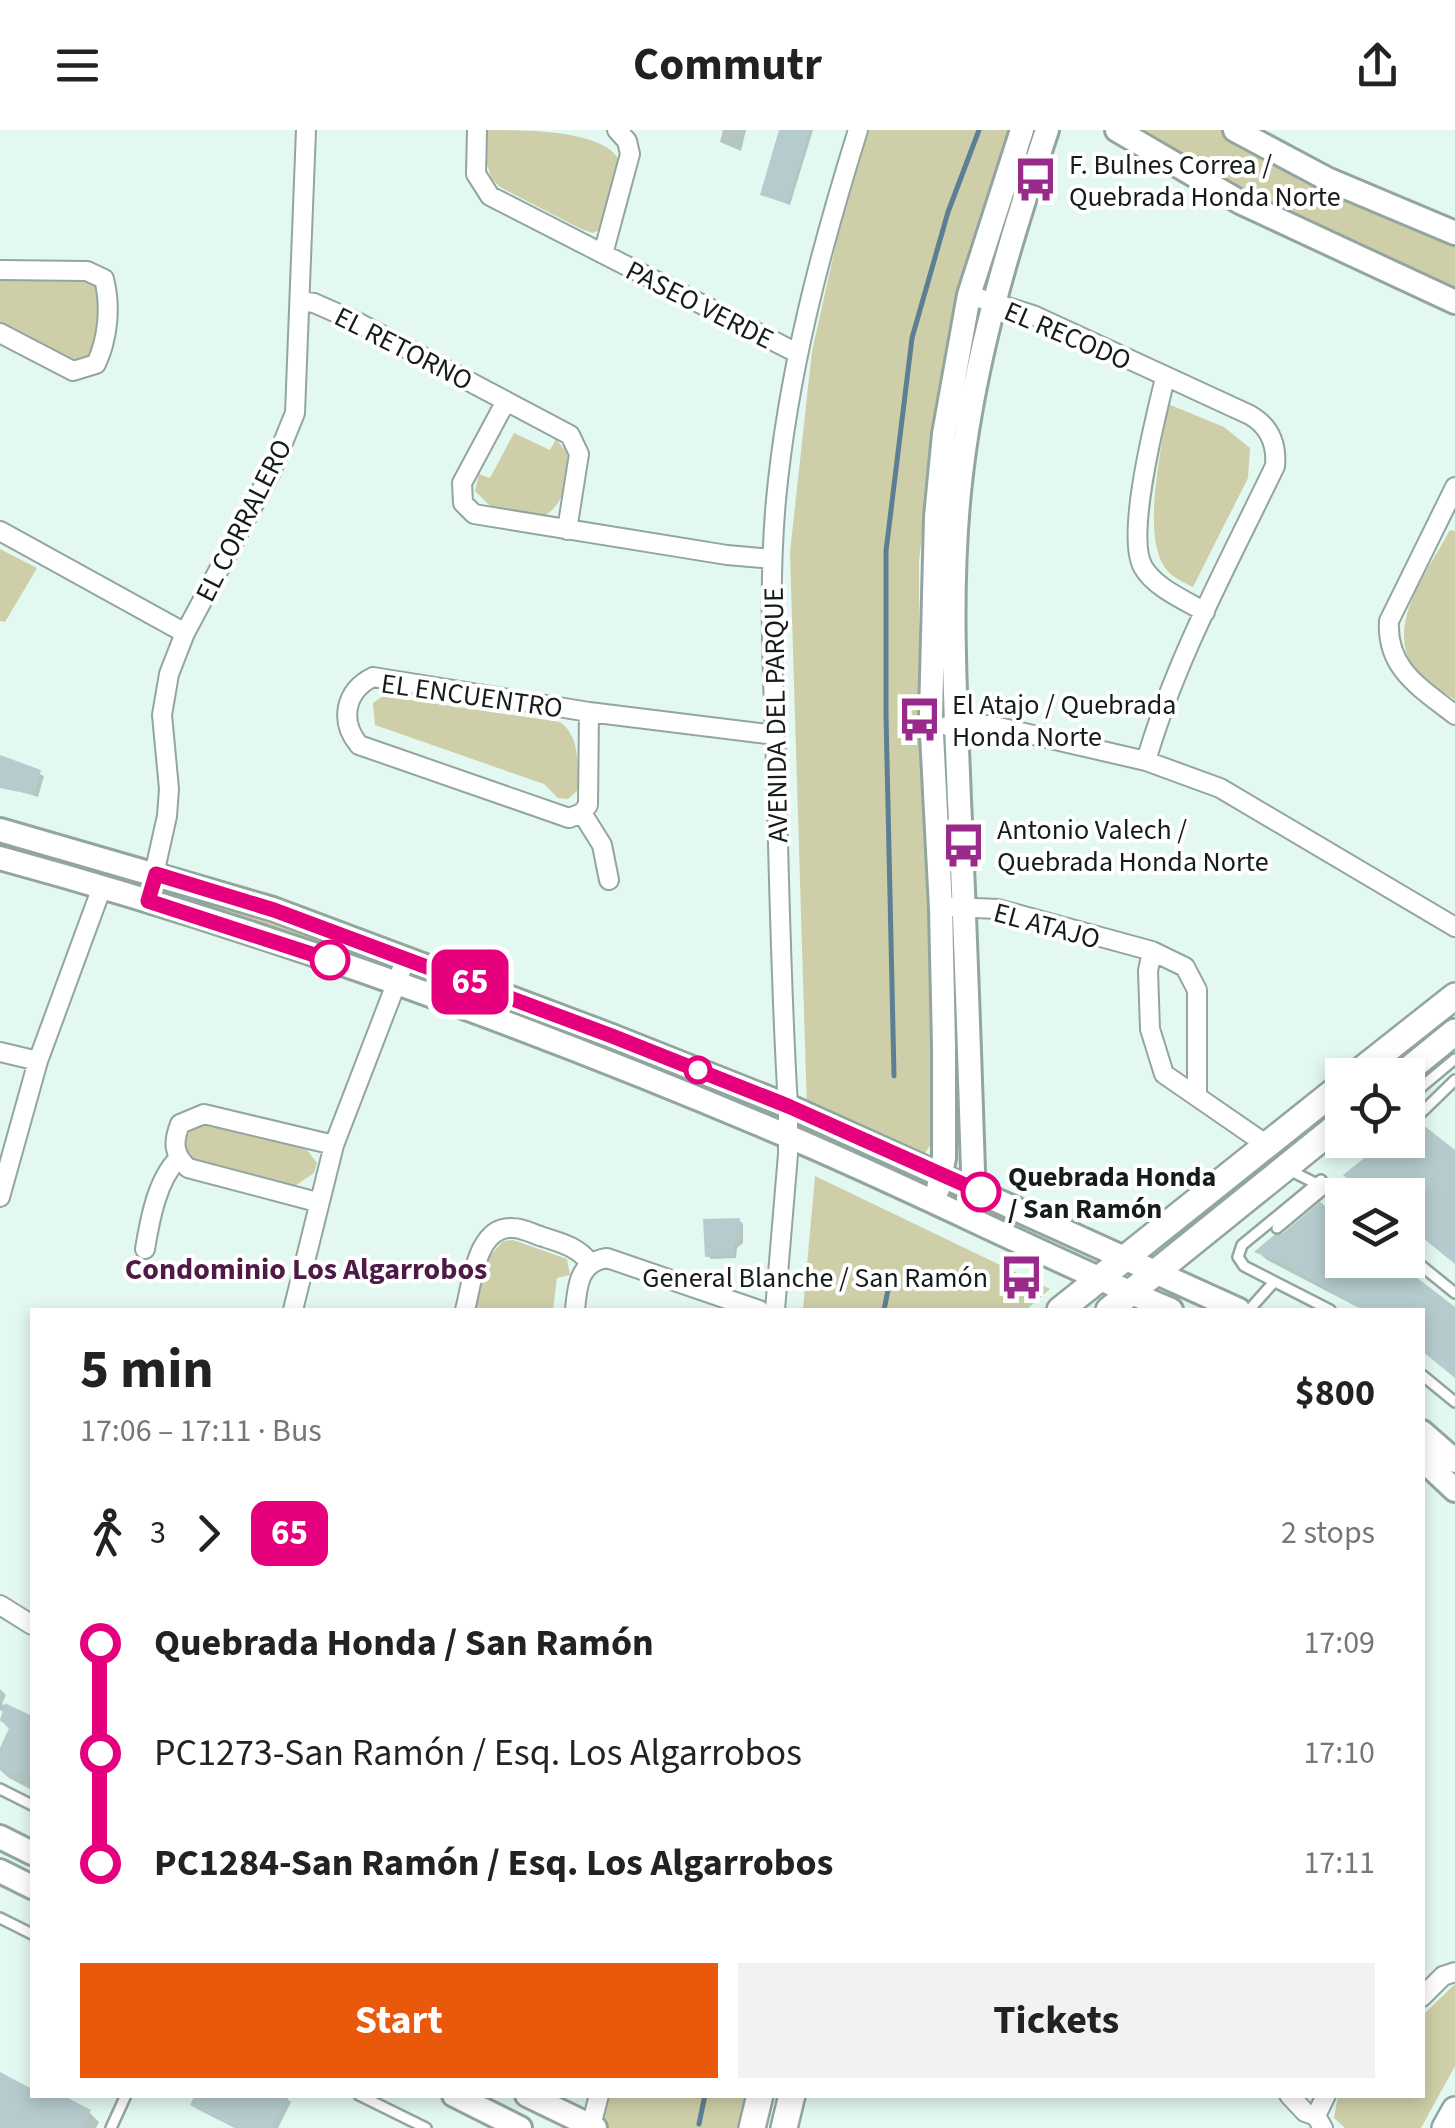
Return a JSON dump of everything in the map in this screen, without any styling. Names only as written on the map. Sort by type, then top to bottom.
[{"type":"main road","points":[[1377,1058],[1455,996]]},
{"type":"main road","points":[[1425,1069],[1450,1049]]},
{"type":"main road","points":[[1062,1308],[1325,1099]]},
{"type":"main road","points":[[1111,1308],[1325,1136]]},
{"type":"main road","points":[[752,2128],[759,2098]]},
{"type":"main road","points":[[784,2128],[791,2098]]},
{"type":"main road","points":[[1446,2128],[1455,2110]]},
{"type":"street","name":"EL CORRALERO","points":[[148,901],[169,789],[162,736],[164,695],[184,632],[287,438],[298,384],[306,130]]},
{"type":"street","name":"PASEO VERDE","points":[[477,130],[476,174],[486,192],[797,353]]},
{"type":"street","name":"PASEO VERDE","points":[[603,254],[630,154],[627,140],[617,130]]},
{"type":"street","name":"AVENIDA DEL PARQUE","points":[[775,1308],[788,1106],[771,640],[772,559],[783,441],[797,353],[819,258],[858,130]]},
{"type":"street","points":[[961,1216],[972,1189],[953,907],[932,726],[936,517],[944,434],[969,295],[1022,130]]},
{"type":"street","points":[[934,1202],[942,1177],[953,907],[955,535],[968,418],[992,302],[1047,130]]},
{"type":"street","points":[[1117,130],[1240,202],[1455,302]]},
{"type":"street","points":[[1235,130],[1328,180],[1455,232]]},
{"type":"street","points":[[0,270],[88,271],[104,280],[108,296],[104,348],[96,364],[73,371],[0,333]]},
{"type":"street","name":"EL RECODO","points":[[969,295],[1033,315],[1257,419],[1274,444],[1275,466],[1205,612],[1146,761]]},
{"type":"street","name":"EL RETORNO","points":[[300,301],[357,322],[566,432],[576,442],[578,459],[566,530]]},
{"type":"street","name":"EL RECODO","points":[[1165,378],[1146,459],[1138,552],[1144,569],[1157,583],[1205,612]]},
{"type":"street","name":"EL RETORNO","points":[[506,401],[462,483],[464,503],[471,512],[566,530],[772,559]]},
{"type":"street","points":[[1453,496],[1394,610],[1388,634],[1394,659],[1406,677],[1455,715]]},
{"type":"street","points":[[0,532],[184,632]]},
{"type":"street","name":"EL ENCUENTRO","points":[[588,712],[588,805],[582,814],[563,817],[359,746],[348,729],[347,709],[353,693],[374,677],[588,712],[775,735]]},
{"type":"street","points":[[932,726],[990,725],[1146,761],[1220,788],[1455,927]]},
{"type":"street","points":[[582,814],[602,844],[609,880]]},
{"type":"street","points":[[0,830],[274,910],[406,958],[788,1106],[1235,1308]]},
{"type":"street","points":[[0,858],[102,886],[396,982],[576,1048],[788,1136],[1166,1308]]},
{"type":"street","points":[[0,1197],[38,1061],[102,886]]},
{"type":"street","name":"EL ATAJO","points":[[953,907],[998,909],[1152,951],[1185,967],[1197,990],[1197,1096]]},
{"type":"street","points":[[1152,951],[1148,970],[1150,1030],[1164,1074],[1267,1145]]},
{"type":"street","points":[[292,1308],[334,1145],[406,958]]},
{"type":"street","points":[[0,1052],[38,1061]]},
{"type":"street","points":[[0,1113],[20,1120]]},
{"type":"street","points":[[317,1202],[188,1168],[178,1159],[175,1148],[180,1124],[204,1114],[334,1145]]},
{"type":"street","points":[[145,1248],[167,1171],[178,1159]]},
{"type":"street","points":[[466,1308],[482,1248],[502,1228],[516,1228],[571,1247],[590,1264]]},
{"type":"street","points":[[575,1308],[579,1280],[590,1264],[601,1258],[753,1308]]},
{"type":"street","points":[[1425,1435],[1455,1461]]},
{"type":"street","points":[[1425,1462],[1455,1490]]},
{"type":"street","points":[[0,1605],[30,1624]]},
{"type":"street","points":[[0,1837],[30,1852]]},
{"type":"street","points":[[0,1871],[30,1886]]},
{"type":"street","points":[[1425,1994],[1443,1976],[1455,1972]]},
{"type":"street","points":[[460,2098],[515,2127]]},
{"type":"street","points":[[533,2098],[593,2127],[598,2098]]},
{"type":"street","points":[[1292,2098],[1320,2122]]},
{"type":"lane","points":[[1425,1108],[1455,1080]]},
{"type":"lane","points":[[1425,1090],[1434,1097]]},
{"type":"lane","points":[[1310,1148],[1320,1184]]},
{"type":"lane","points":[[1285,1168],[1325,1188]]},
{"type":"lane","points":[[1277,1228],[1320,1184]]},
{"type":"lane","points":[[1320,1184],[1238,1251],[1244,1266],[1326,1308]]},
{"type":"lane","points":[[1425,1269],[1455,1293]]},
{"type":"lane","points":[[1251,1308],[1274,1282]]},
{"type":"lane","points":[[1425,1377],[1455,1402]]},
{"type":"lane","points":[[0,1788],[30,1804]]},
{"type":"lane","points":[[0,1918],[30,1933]]},
{"type":"lane","points":[[110,2128],[125,2098]]},
{"type":"lane","points":[[365,2098],[426,2128]]},
{"type":"green space","points":[[487,130],[562,134],[610,150],[619,160],[599,230],[593,233],[581,229],[500,187],[492,179],[486,162]]},
{"type":"green space","points":[[868,130],[1008,130],[966,263],[939,383],[919,561],[919,669],[938,1132],[923,1157],[807,1111],[790,552],[812,351],[843,213]]},
{"type":"green space","points":[[1145,130],[1223,130],[1254,151],[1362,208],[1455,244],[1455,291],[1292,219]]},
{"type":"green space","points":[[91,273],[108,297],[96,361],[67,364],[0,328],[0,276]]},
{"type":"green space","points":[[1168,404],[1224,427],[1250,448],[1248,478],[1193,587],[1166,569],[1155,535],[1155,490]]},
{"type":"green space","points":[[514,433],[550,450],[556,439],[567,453],[562,496],[545,515],[491,507],[475,491],[479,474],[490,478]]},
{"type":"green space","points":[[1450,530],[1455,531],[1455,700],[1417,672],[1407,655],[1404,637],[1412,599]]},
{"type":"green space","points":[[0,549],[37,568],[5,622],[0,621]]},
{"type":"green space","points":[[383,696],[560,722],[575,744],[578,790],[568,799],[558,798],[544,784],[375,725],[373,703]]},
{"type":"green space","points":[[174,892],[392,962],[391,968],[177,899]]},
{"type":"green space","points":[[411,970],[764,1106],[767,1111],[761,1114],[605,1049],[413,977]]},
{"type":"green space","name":"Condominio Los Algarrobos","points":[[201,1120],[307,1150],[317,1163],[314,1173],[295,1186],[189,1160],[184,1137]]},
{"type":"green space","points":[[815,1176],[1050,1289],[1028,1308],[803,1308]]},
{"type":"green space","points":[[513,1240],[567,1259],[570,1275],[557,1278],[553,1308],[475,1308],[490,1256],[503,1241]]},
{"type":"green space","points":[[1455,1984],[1455,2066],[1421,2128],[1345,2128],[1334,2118],[1337,2098],[1425,2098],[1425,2013]]},
{"type":"green space","points":[[607,2098],[744,2098],[737,2128],[599,2128]]},
{"type":"building","points":[[779,130],[810,130],[787,203],[760,195]]},
{"type":"building","points":[[0,755],[41,770],[34,795],[0,788]]},
{"type":"building","points":[[1425,1126],[1455,1150],[1455,1264],[1425,1240],[1425,1178],[1343,1175],[1364,1158],[1425,1158]]},
{"type":"building","points":[[1320,1202],[1325,1206],[1325,1278],[1417,1278],[1455,1307],[1455,1378],[1425,1353],[1425,1308],[1361,1308],[1286,1265],[1254,1252],[1274,1235],[1282,1234]]},
{"type":"building","points":[[740,1218],[740,1239],[734,1244],[733,1255],[705,1257],[703,1219]]},
{"type":"building","points":[[5,1703],[30,1715],[30,1776],[19,1770],[16,1777],[0,1769],[0,1748],[10,1726],[0,1721]]},
{"type":"building","points":[[0,2072],[30,2088],[30,2098],[68,2098],[91,2110],[82,2128],[0,2128]]},
{"type":"building","points":[[194,2098],[288,2098],[273,2128],[235,2128],[190,2105]]},
{"type":"waterway","points":[[894,1076],[886,551],[912,338],[948,212],[979,130]]},
{"type":"waterway","points":[[884,1308],[889,1285]]},
{"type":"waterway","points":[[699,2124],[704,2098]]},
{"type":"bus line","name":"65","points":[[330,960],[148,901],[156,874],[274,910],[612,1036],[788,1106],[981,1192]]},
{"type":"place","name":"F. Bulnes Correa / Quebrada Honda Norte","points":[[1036,180]]},
{"type":"place","name":"El Atajo / Quebrada Honda Norte","points":[[919,720]]},
{"type":"place","name":"Antonio Valech / Quebrada Honda Norte","points":[[964,845]]},
{"type":"place","name":"Quebrada Honda / San Ramón","points":[[981,1192]]},
{"type":"place","name":"General Blanche / San Ramón","points":[[1021,1277]]},
{"type":"district","name":"Condominio Los Algarrobos","points":[[306,1269]]}]
